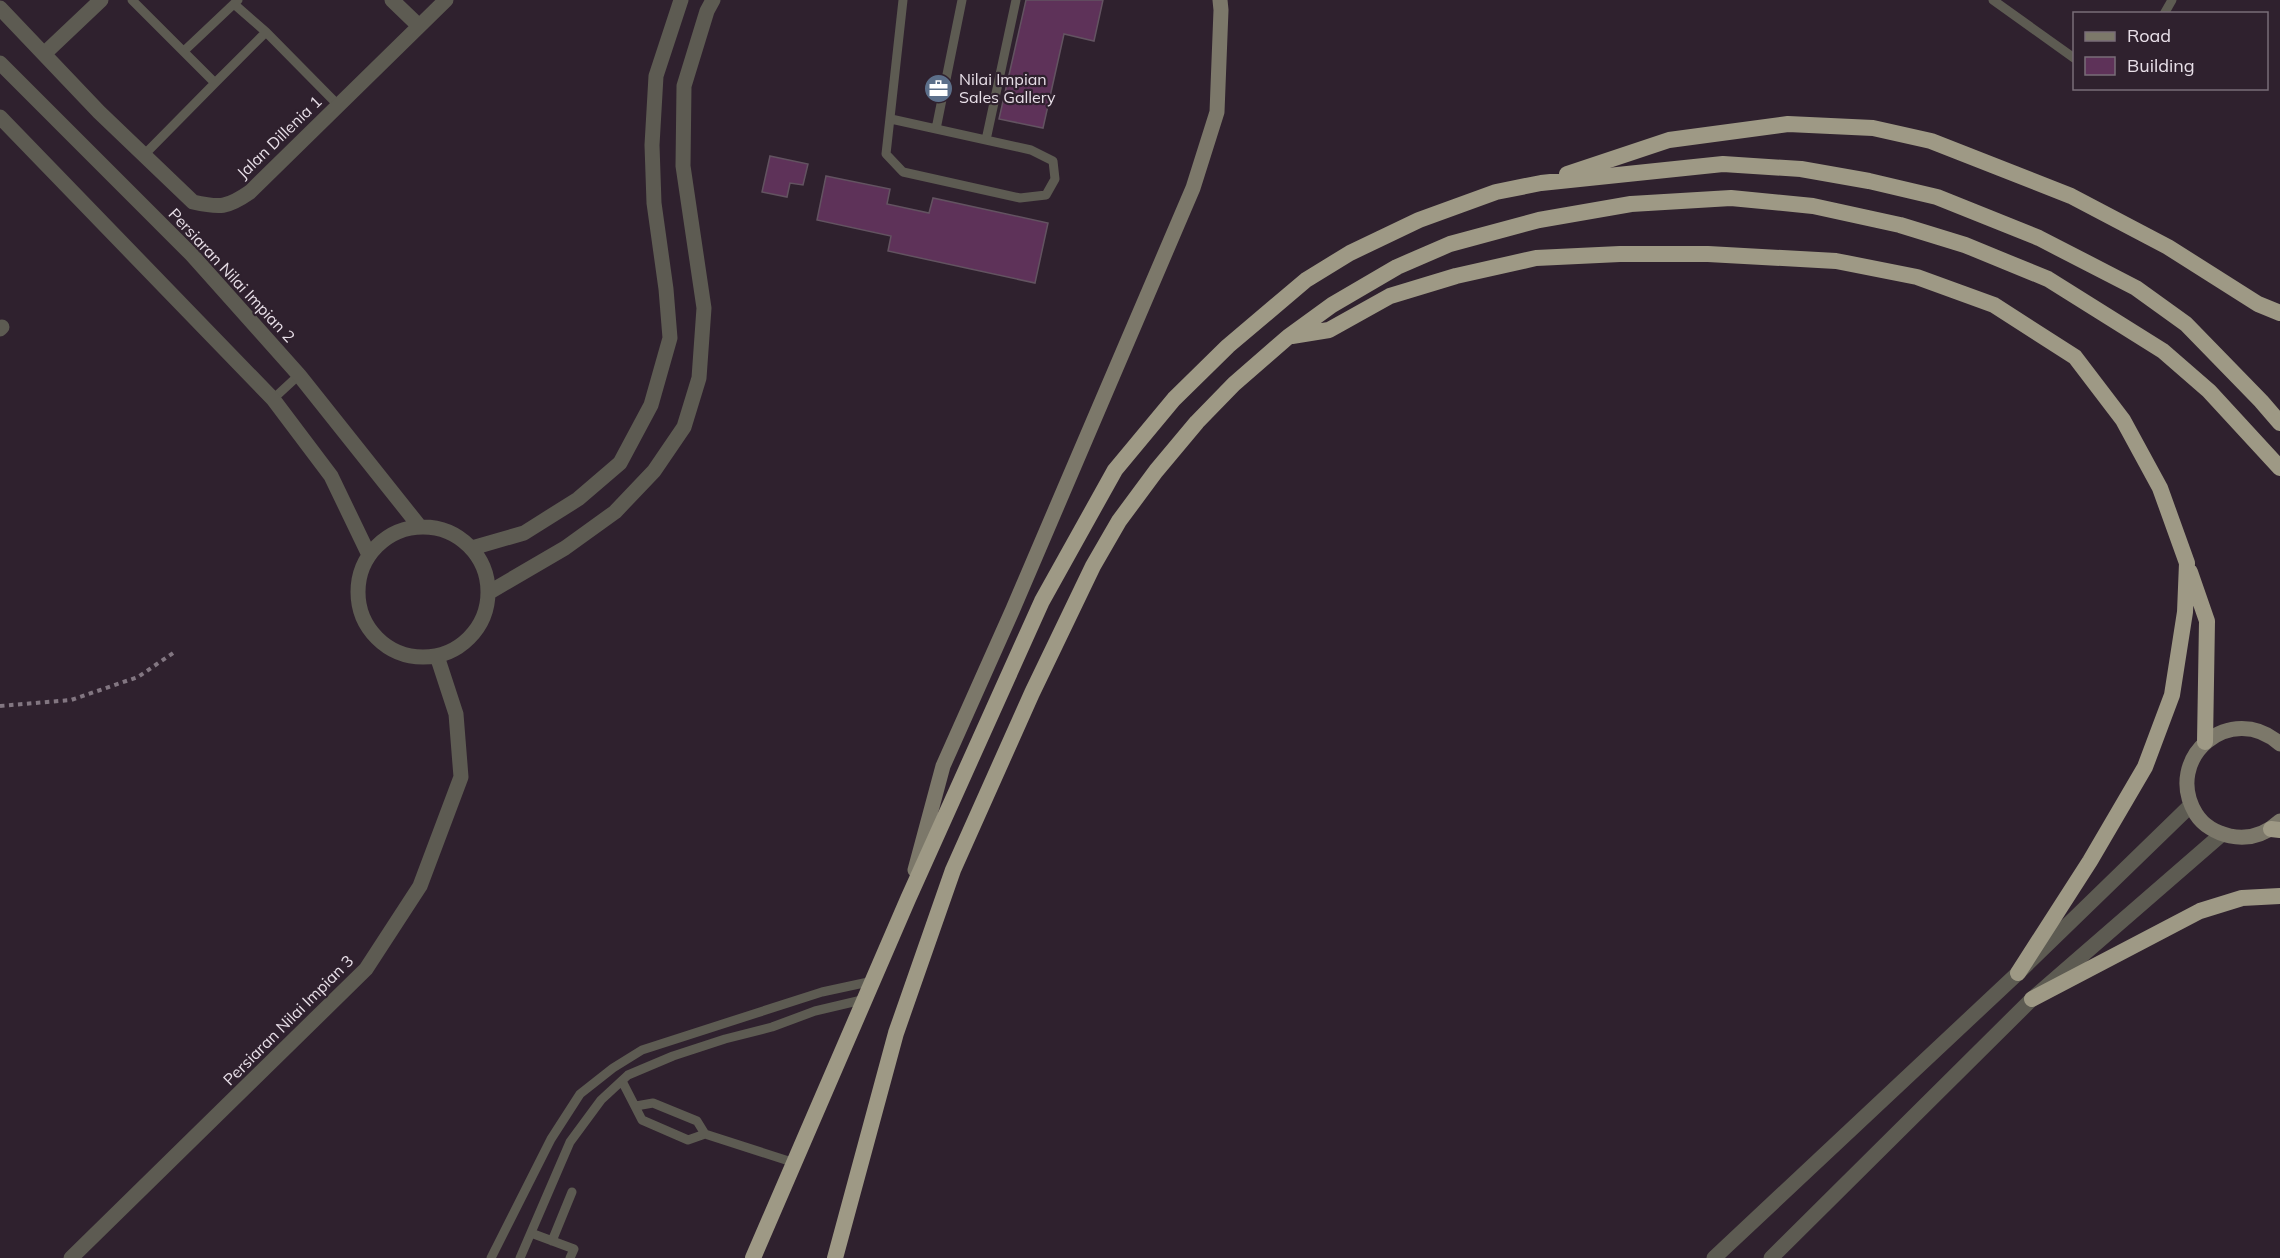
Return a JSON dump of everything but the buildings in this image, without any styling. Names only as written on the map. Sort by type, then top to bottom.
[{"type":"highway","points":[[1541,183],[1669,140],[1788,124],[1873,128],[1932,141],[2071,196],[2168,247],[2280,319]]},
{"type":"highway","points":[[753,1258],[908,899],[1042,601],[1115,470],[1174,399],[1228,346],[1306,280],[1350,253],[1419,220],[1496,192],[1541,183],[1723,164],[1801,169],[1869,181],[1937,197],[2039,238],[2136,288],[2186,324],[2280,423]]},
{"type":"highway","points":[[835,1258],[896,1033],[953,870],[1032,693],[1093,566],[1119,521],[1155,471],[1197,422],[1234,384],[1288,337],[1332,305],[1396,267],[1450,244],[1539,220],[1630,204],[1731,198],[1813,206],[1900,225],[1954,241],[2048,279],[2163,351],[2209,391],[2280,468]]},
{"type":"highway","points":[[1288,337],[1329,330],[1390,296],[1456,276],[1536,258],[1620,254],[1708,255],[1836,261],[1917,277],[1994,305],[2075,357],[2123,420],[2160,488],[2208,621],[2205,742]]},
{"type":"highway","points":[[2258,304],[2280,313]]},
{"type":"highway","points":[[2018,974],[2090,861],[2145,767],[2172,695],[2185,612],[2187,563]]},
{"type":"highway","points":[[2032,999],[2200,912],[2242,898],[2280,896]]},
{"type":"main road","points":[[908,899],[943,766],[1013,609],[1193,188],[1217,112],[1220,0]]},
{"type":"main road","points":[[2277,737],[2256,730],[2238,728],[2220,732],[2205,742],[2194,755],[2188,771],[2187,788],[2191,805],[2199,818],[2209,828],[2222,834],[2239,838],[2256,836],[2277,827]]},
{"type":"street","points":[[44,54],[101,0]]},
{"type":"street","points":[[392,0],[419,26]]},
{"type":"street","name":"Jalan Dillenia 1","points":[[0,8],[143,156],[193,202],[213,207],[233,204],[250,192],[446,0]]},
{"type":"street","points":[[472,548],[524,533],[578,500],[620,463],[651,405],[670,338],[654,203],[652,145],[656,76],[681,0]]},
{"type":"street","points":[[488,593],[565,548],[615,512],[654,471],[684,427],[699,378],[704,308],[683,166],[684,86],[707,11],[713,0]]},
{"type":"street","name":"Persiaran Nilai Impian 2","points":[[0,63],[192,255],[299,375],[420,527]]},
{"type":"street","points":[[0,117],[273,399],[331,476],[369,555]]},
{"type":"street","points":[[420,527],[439,529],[457,536],[472,548],[487,576],[488,593],[484,614],[474,633],[457,648],[437,656],[417,657],[398,653],[381,643],[368,629],[360,611],[357,592],[361,572],[369,555],[383,540],[400,531],[420,527]]},
{"type":"street","name":"Persiaran Nilai Impian 3","points":[[71,1258],[366,969],[420,886],[461,777],[456,714],[437,656]]},
{"type":"street","points":[[1714,1258],[2018,974],[2191,805]]},
{"type":"street","points":[[1770,1258],[2032,999],[2222,834]]},
{"type":"lane","points":[[132,0],[215,82]]},
{"type":"lane","points":[[891,119],[1031,150],[1053,161],[1056,179],[1046,195],[1020,198],[903,172],[886,154],[903,0]]},
{"type":"lane","points":[[936,129],[962,0]]},
{"type":"lane","points":[[986,140],[1016,0]]},
{"type":"lane","points":[[1993,0],[2073,57]]},
{"type":"lane","points":[[184,51],[236,2],[338,105]]},
{"type":"lane","points":[[143,156],[266,32]]},
{"type":"lane","points":[[273,399],[299,375]]},
{"type":"lane","points":[[491,1258],[551,1139],[580,1094],[613,1068],[642,1050],[822,992],[873,981]]},
{"type":"lane","points":[[520,1258],[570,1142],[601,1100],[628,1075],[673,1056],[772,1027],[815,1011],[866,999]]},
{"type":"lane","points":[[622,1081],[642,1120],[688,1140],[705,1134],[795,1163]]},
{"type":"lane","points":[[636,1106],[653,1103],[697,1121],[705,1134]]},
{"type":"lane","points":[[552,1241],[572,1192]]},
{"type":"lane","points":[[531,1233],[574,1249],[570,1258]]},
{"type":"path","points":[[0,706],[71,700],[138,677],[176,651]]},
{"type":"place","name":"Nilai Impian Sales Gallery","points":[[938,88]]}]
